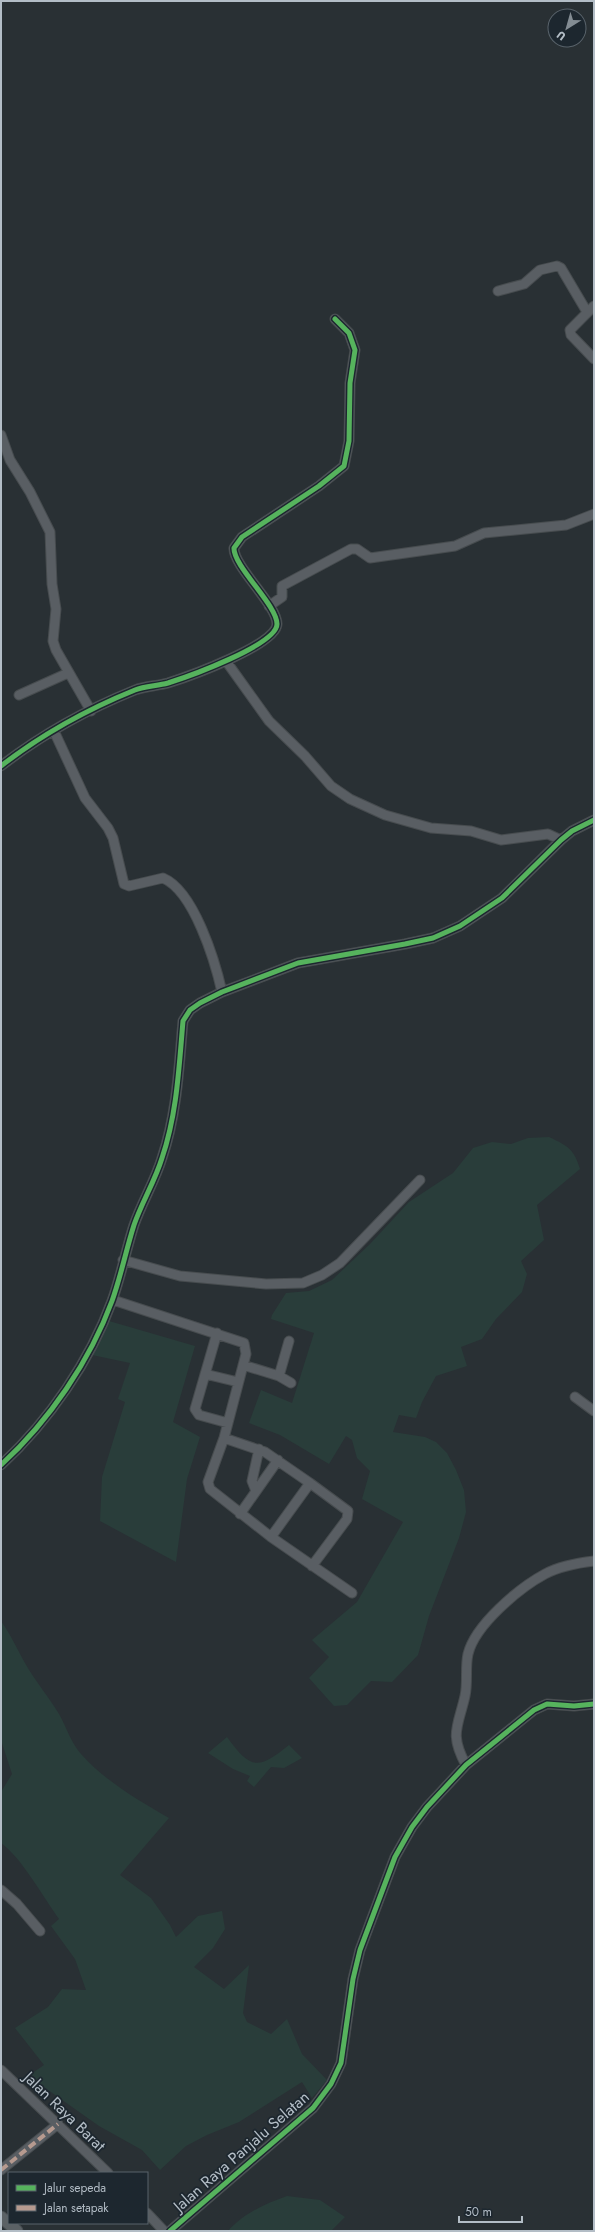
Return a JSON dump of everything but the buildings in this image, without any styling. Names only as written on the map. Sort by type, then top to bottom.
[{"type":"main road","points":[[9,2224],[17,2231]]},
{"type":"street","points":[[498,291],[524,284],[540,270],[557,266],[561,268],[590,309],[571,328],[570,333],[594,359]]},
{"type":"street","points":[[1,766],[30,744],[91,711],[136,689],[167,683],[226,661],[250,650],[273,633],[277,624],[269,606],[237,557],[234,548],[242,537],[320,486],[344,466],[349,441],[350,383],[355,350],[349,333],[335,319]]},
{"type":"street","points":[[1,435],[10,460],[30,492],[50,532],[52,584],[56,609],[53,641],[68,673],[91,711]]},
{"type":"street","points":[[269,606],[282,597],[282,586],[351,549],[357,549],[370,558],[456,546],[484,533],[566,525],[594,514]]},
{"type":"street","points":[[226,661],[269,721],[331,786],[350,799],[385,815],[430,828],[471,832],[501,840],[548,834],[561,840]]},
{"type":"street","points":[[19,695],[68,673]]},
{"type":"street","points":[[54,731],[85,798],[108,828],[124,884],[129,886],[163,878],[174,884],[197,919],[208,941],[222,992]]},
{"type":"street","points":[[1,1465],[16,1451],[72,1383],[112,1300],[123,1260],[144,1198],[162,1159],[175,1107],[183,1021],[190,1010],[222,992],[298,963],[433,938],[460,926],[502,898],[572,831],[594,820]]},
{"type":"street","points":[[123,1260],[180,1276],[266,1284],[303,1283],[331,1270],[340,1263],[420,1180]]},
{"type":"street","points":[[112,1300],[244,1343],[246,1349],[243,1365],[224,1438],[208,1485],[212,1491],[240,1514],[352,1593]]},
{"type":"street","points":[[217,1333],[195,1409],[196,1413],[228,1423]]},
{"type":"street","points":[[279,1376],[289,1341]]},
{"type":"street","points":[[243,1365],[279,1376],[291,1383]]},
{"type":"street","points":[[205,1374],[238,1382]]},
{"type":"street","points":[[575,1398],[594,1411]]},
{"type":"street","points":[[224,1438],[259,1449],[278,1460],[346,1509],[348,1514],[312,1566]]},
{"type":"street","points":[[256,1491],[252,1481],[259,1449]]},
{"type":"street","points":[[240,1514],[278,1460]]},
{"type":"street","points":[[271,1537],[310,1483]]},
{"type":"street","points":[[469,1762],[456,1746],[455,1733],[465,1694],[468,1654],[474,1640],[499,1609],[545,1574],[573,1563],[594,1561]]},
{"type":"street","name":"Jalan Raya Panjalu Selatan","points":[[170,2231],[313,2108],[331,2084],[341,2063],[353,1979],[360,1950],[392,1863],[412,1827],[427,1807],[469,1762],[534,1710],[546,1704],[574,1706],[594,1704]]},
{"type":"street","points":[[1,1890],[18,1904],[40,1931]]},
{"type":"street","name":"Jalan Raya Barat","points":[[1,2070],[107,2172]]},
{"type":"street","points":[[1,2170],[58,2124]]},
{"type":"street","points":[[148,2214],[164,2231]]},
{"type":"green space","points":[[549,1137],[566,1146],[573,1152],[580,1169],[537,1205],[544,1240],[521,1261],[527,1274],[522,1292],[496,1319],[482,1339],[461,1347],[467,1366],[436,1376],[422,1402],[416,1418],[399,1415],[393,1432],[425,1437],[436,1442],[447,1453],[464,1490],[466,1512],[459,1538],[429,1616],[418,1655],[392,1682],[371,1681],[347,1705],[334,1706],[309,1678],[329,1657],[312,1640],[357,1602],[403,1522],[362,1499],[370,1471],[357,1458],[352,1440],[346,1436],[329,1464],[280,1435],[249,1423],[261,1390],[292,1403],[314,1333],[271,1319],[272,1315],[286,1293],[309,1291],[332,1280],[370,1244],[409,1202],[453,1173],[473,1148],[492,1142],[511,1144],[528,1138]]},
{"type":"green space","points":[[109,1321],[195,1346],[173,1422],[200,1437],[187,1479],[176,1562],[100,1521],[102,1477],[125,1402],[118,1399],[130,1363],[92,1355]]},
{"type":"green space","points":[[1,1621],[29,1670],[59,1714],[77,1750],[90,1764],[111,1781],[169,1818],[120,1875],[151,1898],[170,1925],[176,1937],[198,1916],[222,1911],[225,1929],[213,1948],[194,1967],[224,1989],[249,1965],[243,2013],[247,2022],[271,2034],[287,2019],[302,2054],[327,2080],[312,2098],[302,2082],[239,2122],[207,2135],[186,2146],[160,2170],[142,2150],[99,2126],[41,2085],[31,2074],[44,2065],[15,2028],[48,2007],[62,1989],[86,1990],[75,1959],[51,1926],[59,1919],[32,1878],[9,1849],[1,1843],[1,1792],[12,1774],[1,1740]]},
{"type":"green space","points":[[227,1737],[242,1756],[255,1763],[270,1759],[289,1745],[302,1758],[284,1768],[271,1767],[254,1787],[247,1781],[250,1776],[233,1769],[208,1753]]},
{"type":"green space","points":[[287,2196],[320,2200],[345,2217],[331,2231],[228,2231],[248,2214],[271,2202]]},
{"type":"marked path","points":[[1,2170],[58,2124]]},
{"type":"cycle path","points":[[1,766],[49,733],[82,714],[117,697],[139,689],[168,683],[230,659],[263,641],[273,632],[277,624],[275,616],[263,596],[240,565],[234,548],[242,537],[319,486],[344,466],[349,441],[350,383],[355,350],[349,333],[335,319]]},
{"type":"cycle path","points":[[1,1465],[19,1448],[51,1410],[80,1368],[103,1323],[115,1292],[134,1225],[156,1175],[167,1141],[177,1090],[183,1021],[190,1010],[222,992],[298,963],[433,938],[460,926],[502,898],[572,831],[594,820]]},
{"type":"cycle path","points":[[170,2231],[313,2108],[331,2084],[341,2063],[353,1979],[360,1950],[395,1857],[412,1827],[427,1807],[466,1765],[534,1710],[547,1704],[574,1706],[594,1704]]}]
